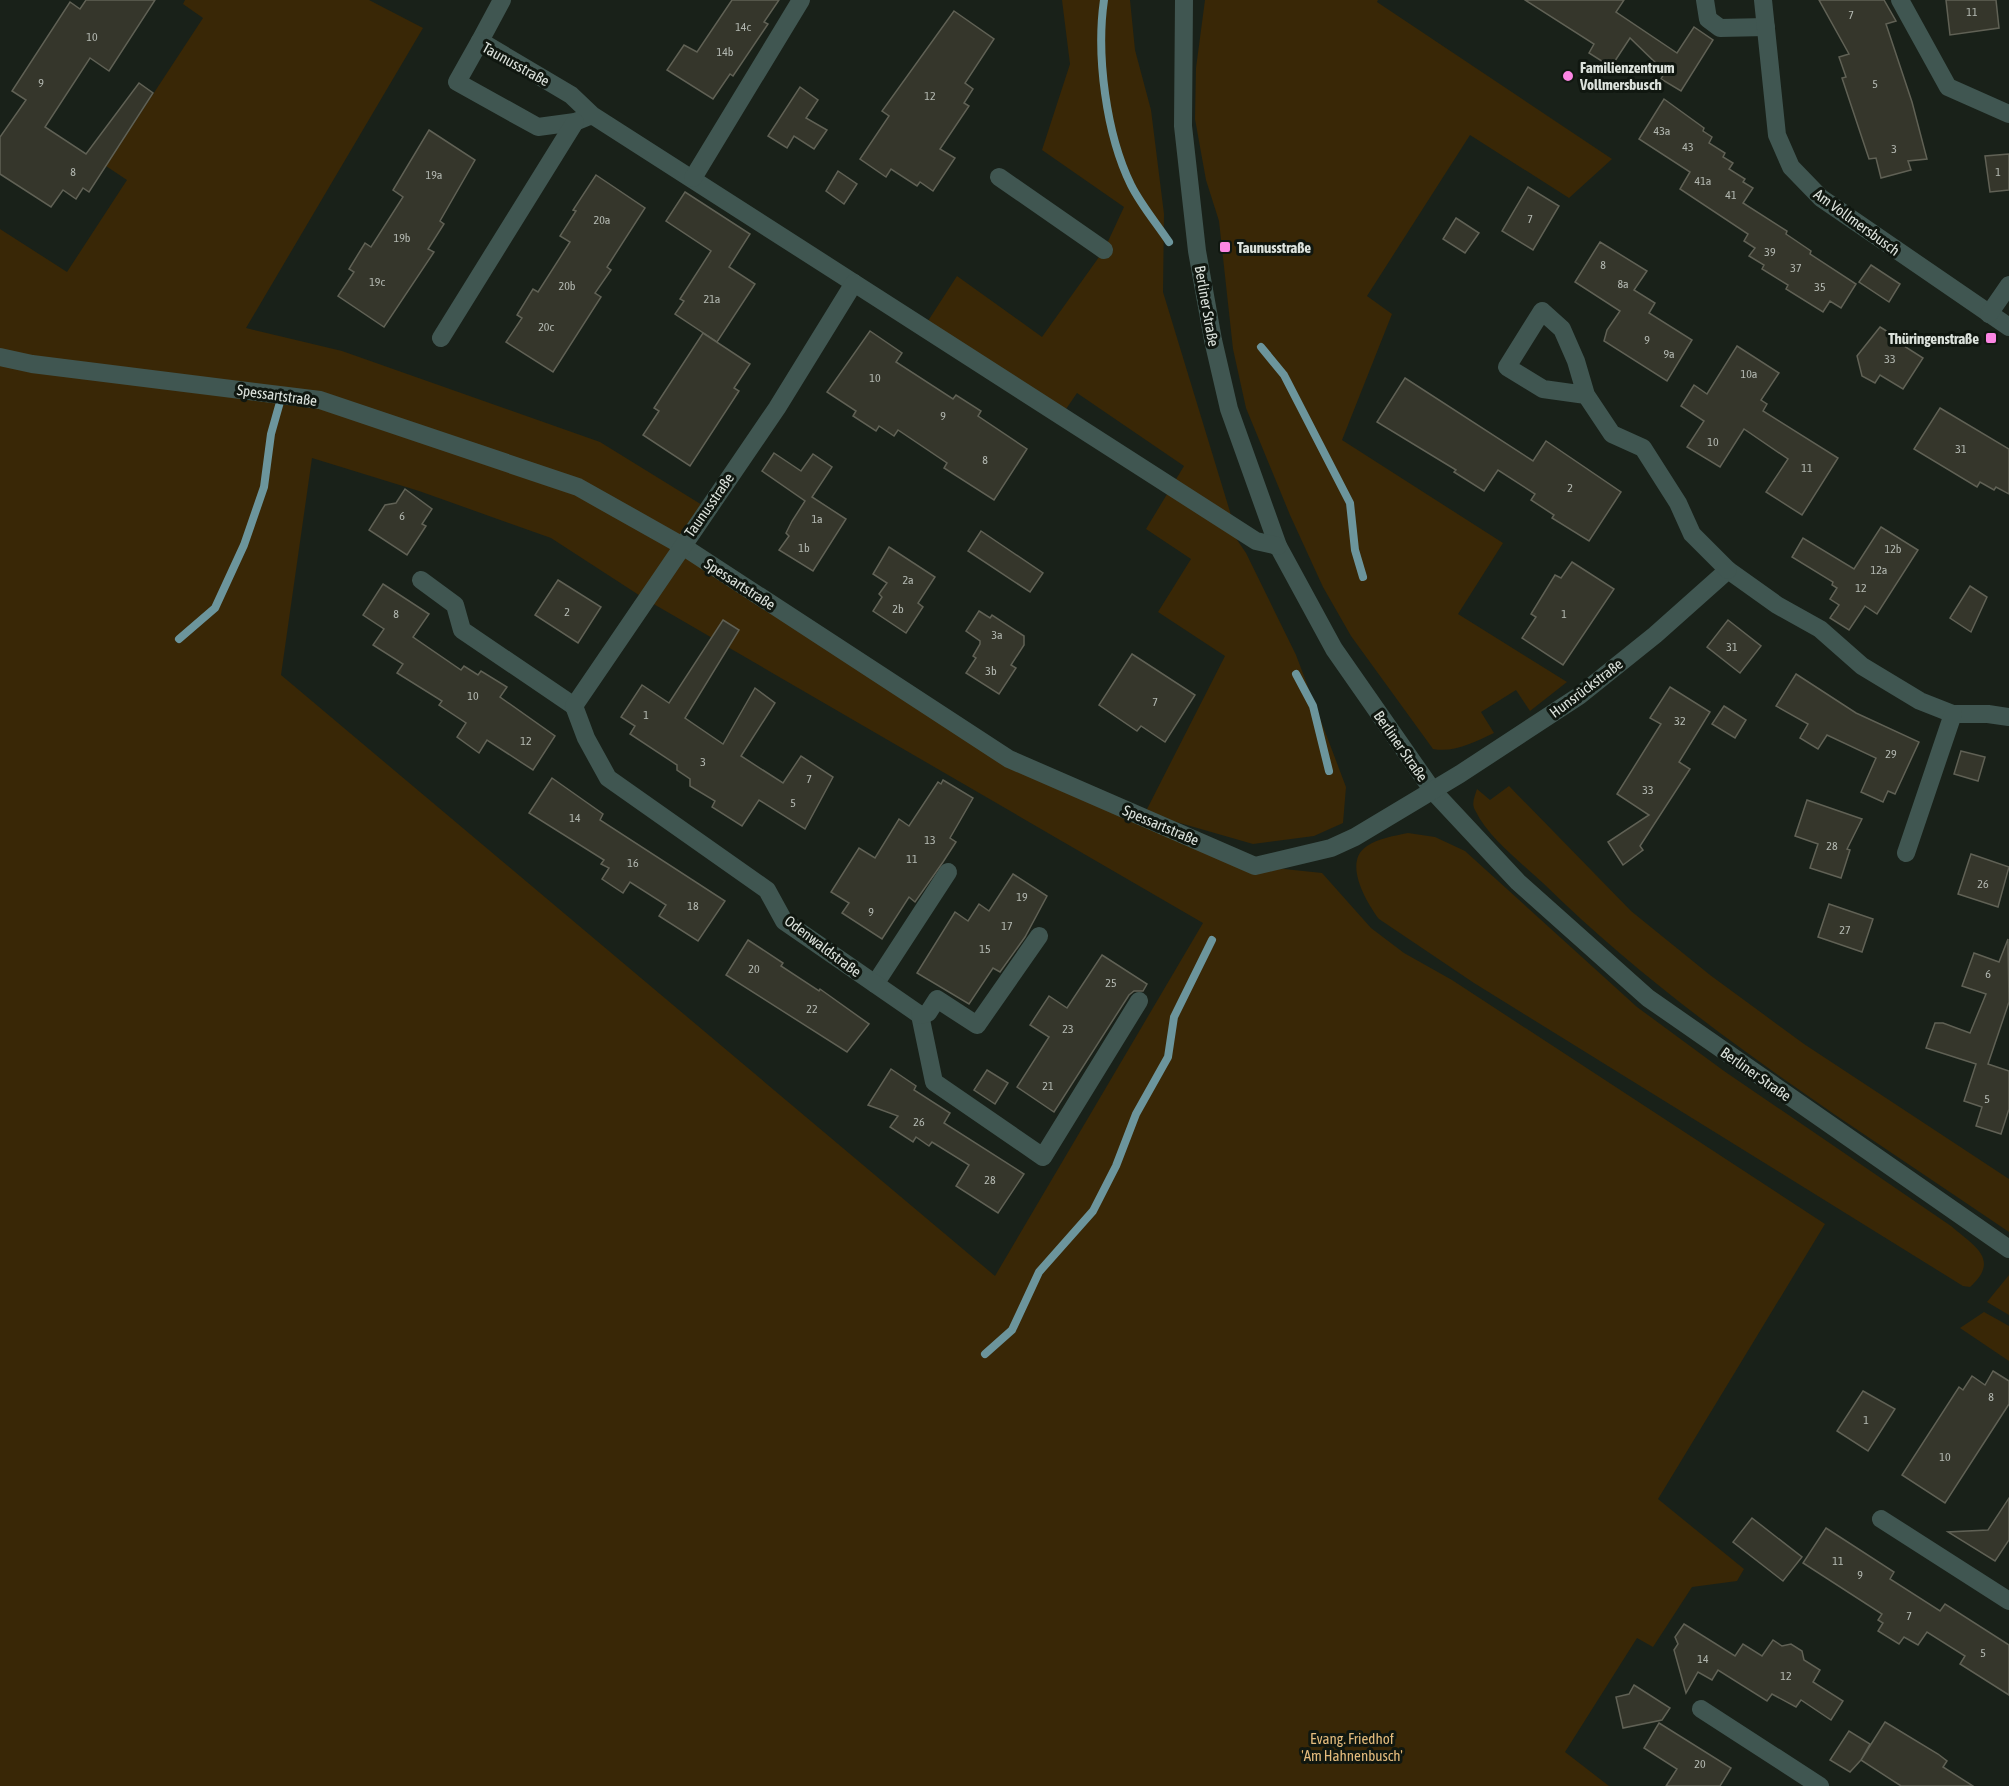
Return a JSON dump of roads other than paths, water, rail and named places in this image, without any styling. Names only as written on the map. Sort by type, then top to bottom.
[{"type":"street","points":[[480,41],[502,0]]},
{"type":"street","points":[[693,178],[801,0]]},
{"type":"street","name":"Berliner Straße","points":[[1184,0],[1183,126],[1197,251],[1213,340],[1229,409],[1278,546],[1334,649],[1433,791],[1518,882],[1648,998],[2009,1249]]},
{"type":"street","points":[[1705,0],[1708,19],[1720,28],[1766,27]]},
{"type":"street","name":"Am Vollmersbusch","points":[[1763,0],[1777,135],[1791,167],[1821,198],[2009,327]]},
{"type":"street","points":[[1900,0],[1948,87],[2009,114]]},
{"type":"street","name":"Taunusstraße","points":[[584,119],[538,127],[457,82],[480,41],[571,95],[584,119],[693,178],[854,284],[1256,541],[1278,546]]},
{"type":"street","points":[[441,338],[584,119]]},
{"type":"street","points":[[999,177],[1104,250]]},
{"type":"street","name":"Taunusstraße","points":[[681,545],[777,408],[854,284]]},
{"type":"street","points":[[1989,314],[2009,285]]},
{"type":"street","points":[[1586,395],[1543,389],[1507,367],[1542,311],[1562,329],[1576,362],[1586,395],[1612,434],[1643,448],[1678,503],[1692,534],[1728,570],[1777,605],[1820,629],[1862,666],[1920,701],[1953,714],[1988,714],[2009,717]]},
{"type":"street","name":"Spessartstraße","points":[[0,357],[32,364],[320,400],[578,487],[681,545],[1009,759],[1256,866],[1331,848],[1433,791]]},
{"type":"street","points":[[421,580],[455,605],[462,630],[574,706],[681,545]]},
{"type":"street","name":"Hunsrückstraße","points":[[1433,791],[1579,696],[1655,635],[1728,570]]},
{"type":"street","name":"Odenwaldstraße","points":[[574,706],[586,738],[608,778],[767,890],[784,921],[920,1015]]},
{"type":"street","points":[[1906,853],[1953,714]]},
{"type":"street","points":[[875,984],[948,873]]},
{"type":"street","points":[[1040,936],[977,1025],[938,999],[928,1013],[920,1015],[934,1082],[1042,1157],[1139,1001]]},
{"type":"street","points":[[1881,1519],[2009,1601]]},
{"type":"street","points":[[1701,1709],[1820,1786]]},
{"type":"waterway","points":[[1104,0],[1102,69],[1109,119],[1115,142],[1131,185],[1169,242]]},
{"type":"waterway","points":[[1261,347],[1284,375],[1350,503],[1355,550],[1363,577]]},
{"type":"waterway","points":[[179,639],[215,608],[244,545],[264,487],[271,434],[282,395]]},
{"type":"waterway","points":[[1296,674],[1313,706],[1329,771]]},
{"type":"waterway","points":[[985,1354],[1012,1330],[1039,1272],[1093,1211],[1116,1166],[1136,1114],[1168,1057],[1174,1017],[1212,940]]},
{"type":"place","name":"Familienzentrum Vollmersbusch","points":[[1568,76]]},
{"type":"place","name":"Taunusstraße","points":[[1225,247]]},
{"type":"place","name":"Thüringenstraße","points":[[1991,338]]},
{"type":"park label","name":"Evang. Friedhof 'Am Hahnenbusch'","points":[[1352,1746]]}]
